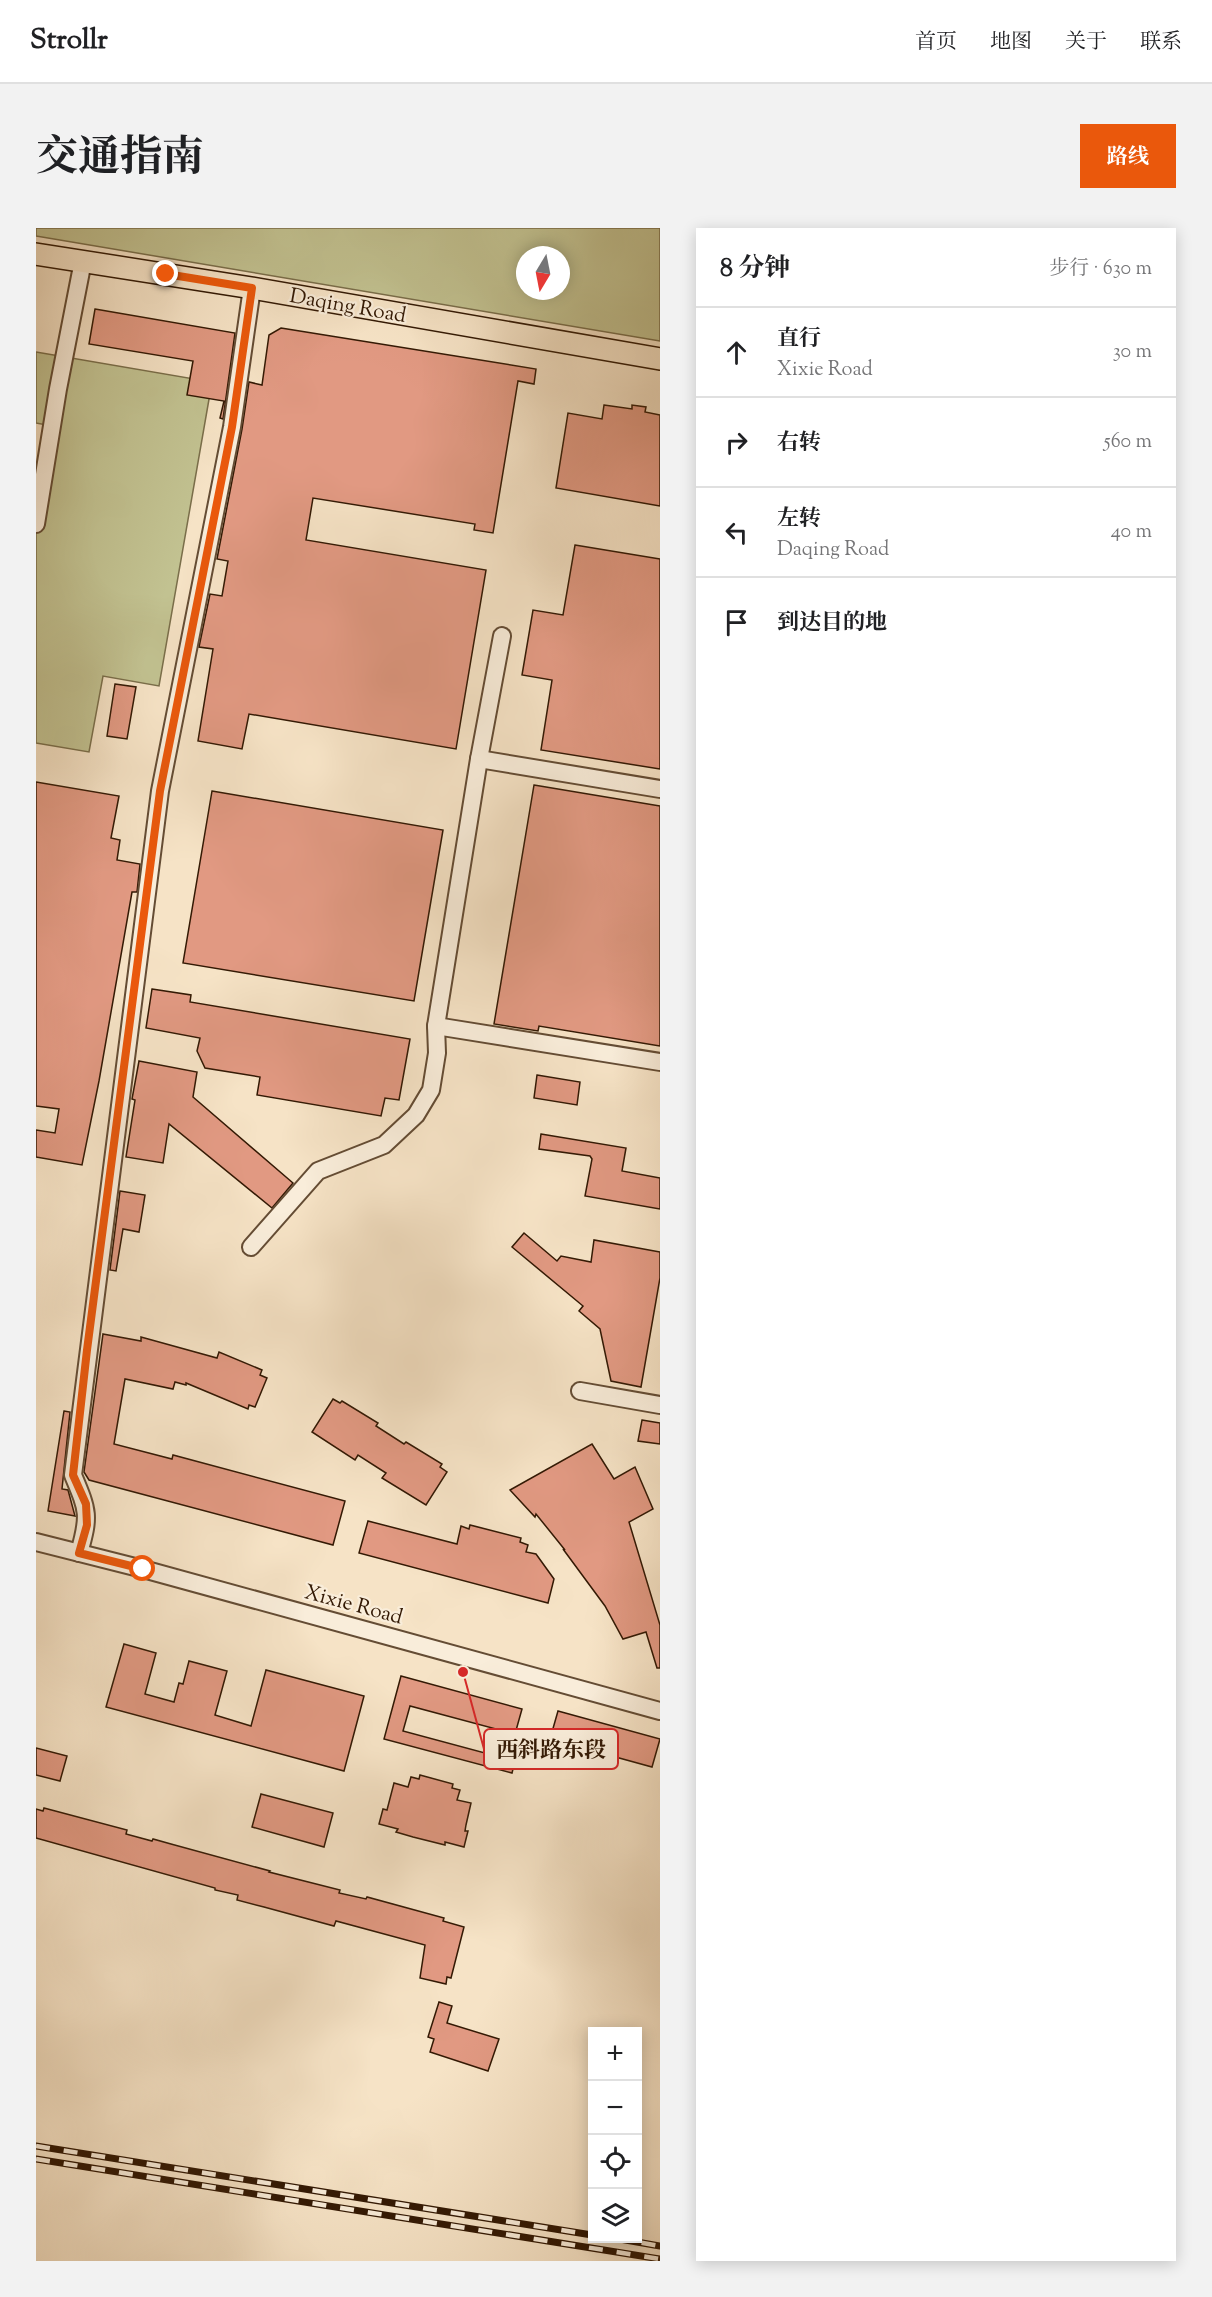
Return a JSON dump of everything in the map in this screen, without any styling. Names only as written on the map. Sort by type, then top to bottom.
[{"type":"main road","name":"Daqing Road","points":[[36,254],[252,288],[660,358]]},
{"type":"street","points":[[36,524],[58,389],[83,261]]},
{"type":"street","points":[[79,1553],[87,1525],[86,1504],[73,1475],[87,1350],[160,791],[232,427],[252,288]]},
{"type":"street","points":[[251,1247],[318,1171],[384,1145],[416,1115],[431,1090],[436,1053],[436,1026],[478,759],[502,636]]},
{"type":"street","points":[[478,759],[660,789]]},
{"type":"street","points":[[436,1026],[660,1062]]},
{"type":"street","points":[[579,1391],[660,1405]]},
{"type":"street","name":"Xixie Road","points":[[36,1542],[660,1711]]},
{"type":"green space","points":[[36,228],[660,228],[660,341],[36,236]]},
{"type":"green space","points":[[36,352],[212,382],[159,686],[103,676],[89,752],[36,743],[36,493],[47,425],[36,423]]},
{"type":"building","points":[[95,309],[235,333],[223,419],[220,418],[224,401],[187,395],[193,361],[89,344]]},
{"type":"building","points":[[281,328],[536,369],[534,384],[518,381],[493,533],[474,530],[475,524],[313,498],[306,540],[486,570],[456,749],[249,714],[242,749],[198,741],[213,649],[199,647],[210,594],[222,596],[228,561],[217,559],[249,382],[262,385],[269,335]]},
{"type":"building","points":[[604,405],[632,409],[632,405],[646,407],[645,412],[660,415],[660,506],[556,488],[568,413],[602,419]]},
{"type":"building","points":[[575,545],[660,559],[660,769],[541,750],[552,680],[522,675],[533,610],[563,615]]},
{"type":"building","points":[[115,684],[136,687],[127,739],[107,736]]},
{"type":"building","points":[[36,782],[119,796],[111,838],[120,840],[117,860],[140,864],[137,892],[132,892],[82,1165],[36,1157],[36,1130],[55,1133],[59,1109],[36,1106]]},
{"type":"building","points":[[534,785],[660,806],[660,1046],[539,1026],[538,1031],[494,1024]]},
{"type":"building","points":[[212,791],[443,830],[414,1001],[183,963]]},
{"type":"building","points":[[152,989],[191,995],[190,1002],[410,1039],[399,1100],[385,1098],[381,1116],[257,1095],[260,1077],[205,1068],[197,1051],[200,1038],[146,1028]]},
{"type":"building","points":[[139,1061],[197,1072],[193,1097],[293,1183],[272,1208],[169,1124],[163,1163],[126,1157],[135,1100],[132,1099]]},
{"type":"building","points":[[537,1075],[580,1082],[577,1105],[534,1098]]},
{"type":"building","points":[[541,1134],[626,1148],[622,1171],[660,1178],[660,1209],[585,1196],[592,1159],[590,1156],[539,1149]]},
{"type":"building","points":[[120,1191],[145,1195],[139,1232],[123,1229],[116,1271],[110,1270]]},
{"type":"building","points":[[524,1233],[557,1261],[561,1256],[591,1262],[594,1240],[660,1252],[660,1278],[641,1387],[611,1381],[600,1329],[579,1311],[583,1306],[512,1247]]},
{"type":"building","points":[[103,1334],[141,1341],[141,1337],[217,1358],[219,1352],[262,1370],[260,1375],[267,1378],[255,1407],[249,1405],[248,1409],[186,1383],[186,1385],[175,1382],[173,1389],[125,1379],[114,1444],[172,1459],[173,1455],[345,1501],[333,1545],[89,1480],[84,1472]]},
{"type":"building","points":[[333,1399],[340,1403],[342,1401],[378,1423],[376,1426],[404,1444],[406,1442],[442,1464],[440,1467],[447,1472],[426,1505],[382,1478],[386,1473],[358,1455],[355,1460],[312,1432]]},
{"type":"building","points":[[64,1411],[70,1412],[62,1489],[68,1490],[75,1516],[48,1511]]},
{"type":"building","points":[[642,1420],[660,1423],[660,1444],[638,1441]]},
{"type":"building","points":[[592,1444],[614,1479],[635,1467],[653,1509],[629,1522],[660,1625],[660,1668],[657,1668],[646,1632],[623,1639],[605,1606],[563,1549],[565,1550],[536,1514],[535,1517],[510,1490]]},
{"type":"building","points":[[368,1521],[457,1544],[461,1526],[469,1529],[470,1525],[521,1538],[520,1542],[528,1545],[526,1552],[536,1554],[554,1579],[548,1603],[359,1553]]},
{"type":"building","points":[[124,1644],[156,1653],[145,1694],[174,1702],[179,1683],[183,1684],[189,1661],[227,1671],[215,1715],[251,1726],[266,1670],[364,1696],[344,1771],[106,1707]]},
{"type":"building","points":[[401,1676],[522,1709],[515,1734],[410,1706],[403,1731],[515,1761],[512,1773],[384,1739]]},
{"type":"building","points":[[558,1711],[660,1739],[652,1767],[550,1739]]},
{"type":"building","points":[[36,1748],[67,1756],[60,1781],[36,1775]]},
{"type":"building","points":[[420,1775],[453,1784],[452,1788],[460,1790],[457,1800],[471,1803],[464,1847],[413,1837],[396,1832],[398,1829],[379,1824],[383,1809],[387,1810],[394,1783],[408,1787],[411,1777],[419,1779]]},
{"type":"building","points":[[261,1794],[333,1813],[324,1847],[252,1827]]},
{"type":"building","points":[[44,1808],[127,1830],[126,1834],[152,1841],[153,1839],[340,1890],[339,1893],[366,1899],[367,1897],[444,1918],[443,1921],[464,1927],[451,1978],[447,1977],[446,1984],[420,1978],[425,1945],[336,1921],[334,1926],[237,1900],[238,1895],[36,1838],[36,1809],[43,1811]]},
{"type":"building","points":[[439,2002],[452,2006],[447,2023],[499,2039],[488,2071],[430,2052],[434,2039],[428,2037]]},
{"type":"railway","points":[[36,2146],[588,2234]]},
{"type":"railway","points":[[36,2159],[660,2259]]},
{"type":"railway","points":[[642,2243],[660,2246]]},
{"type":"place","name":"西斜路东段","points":[[463,1672]]},
{"type":"route","points":[[143,1569],[79,1553],[87,1525],[86,1504],[73,1475],[87,1350],[160,791],[232,427],[252,288],[166,274]]}]
